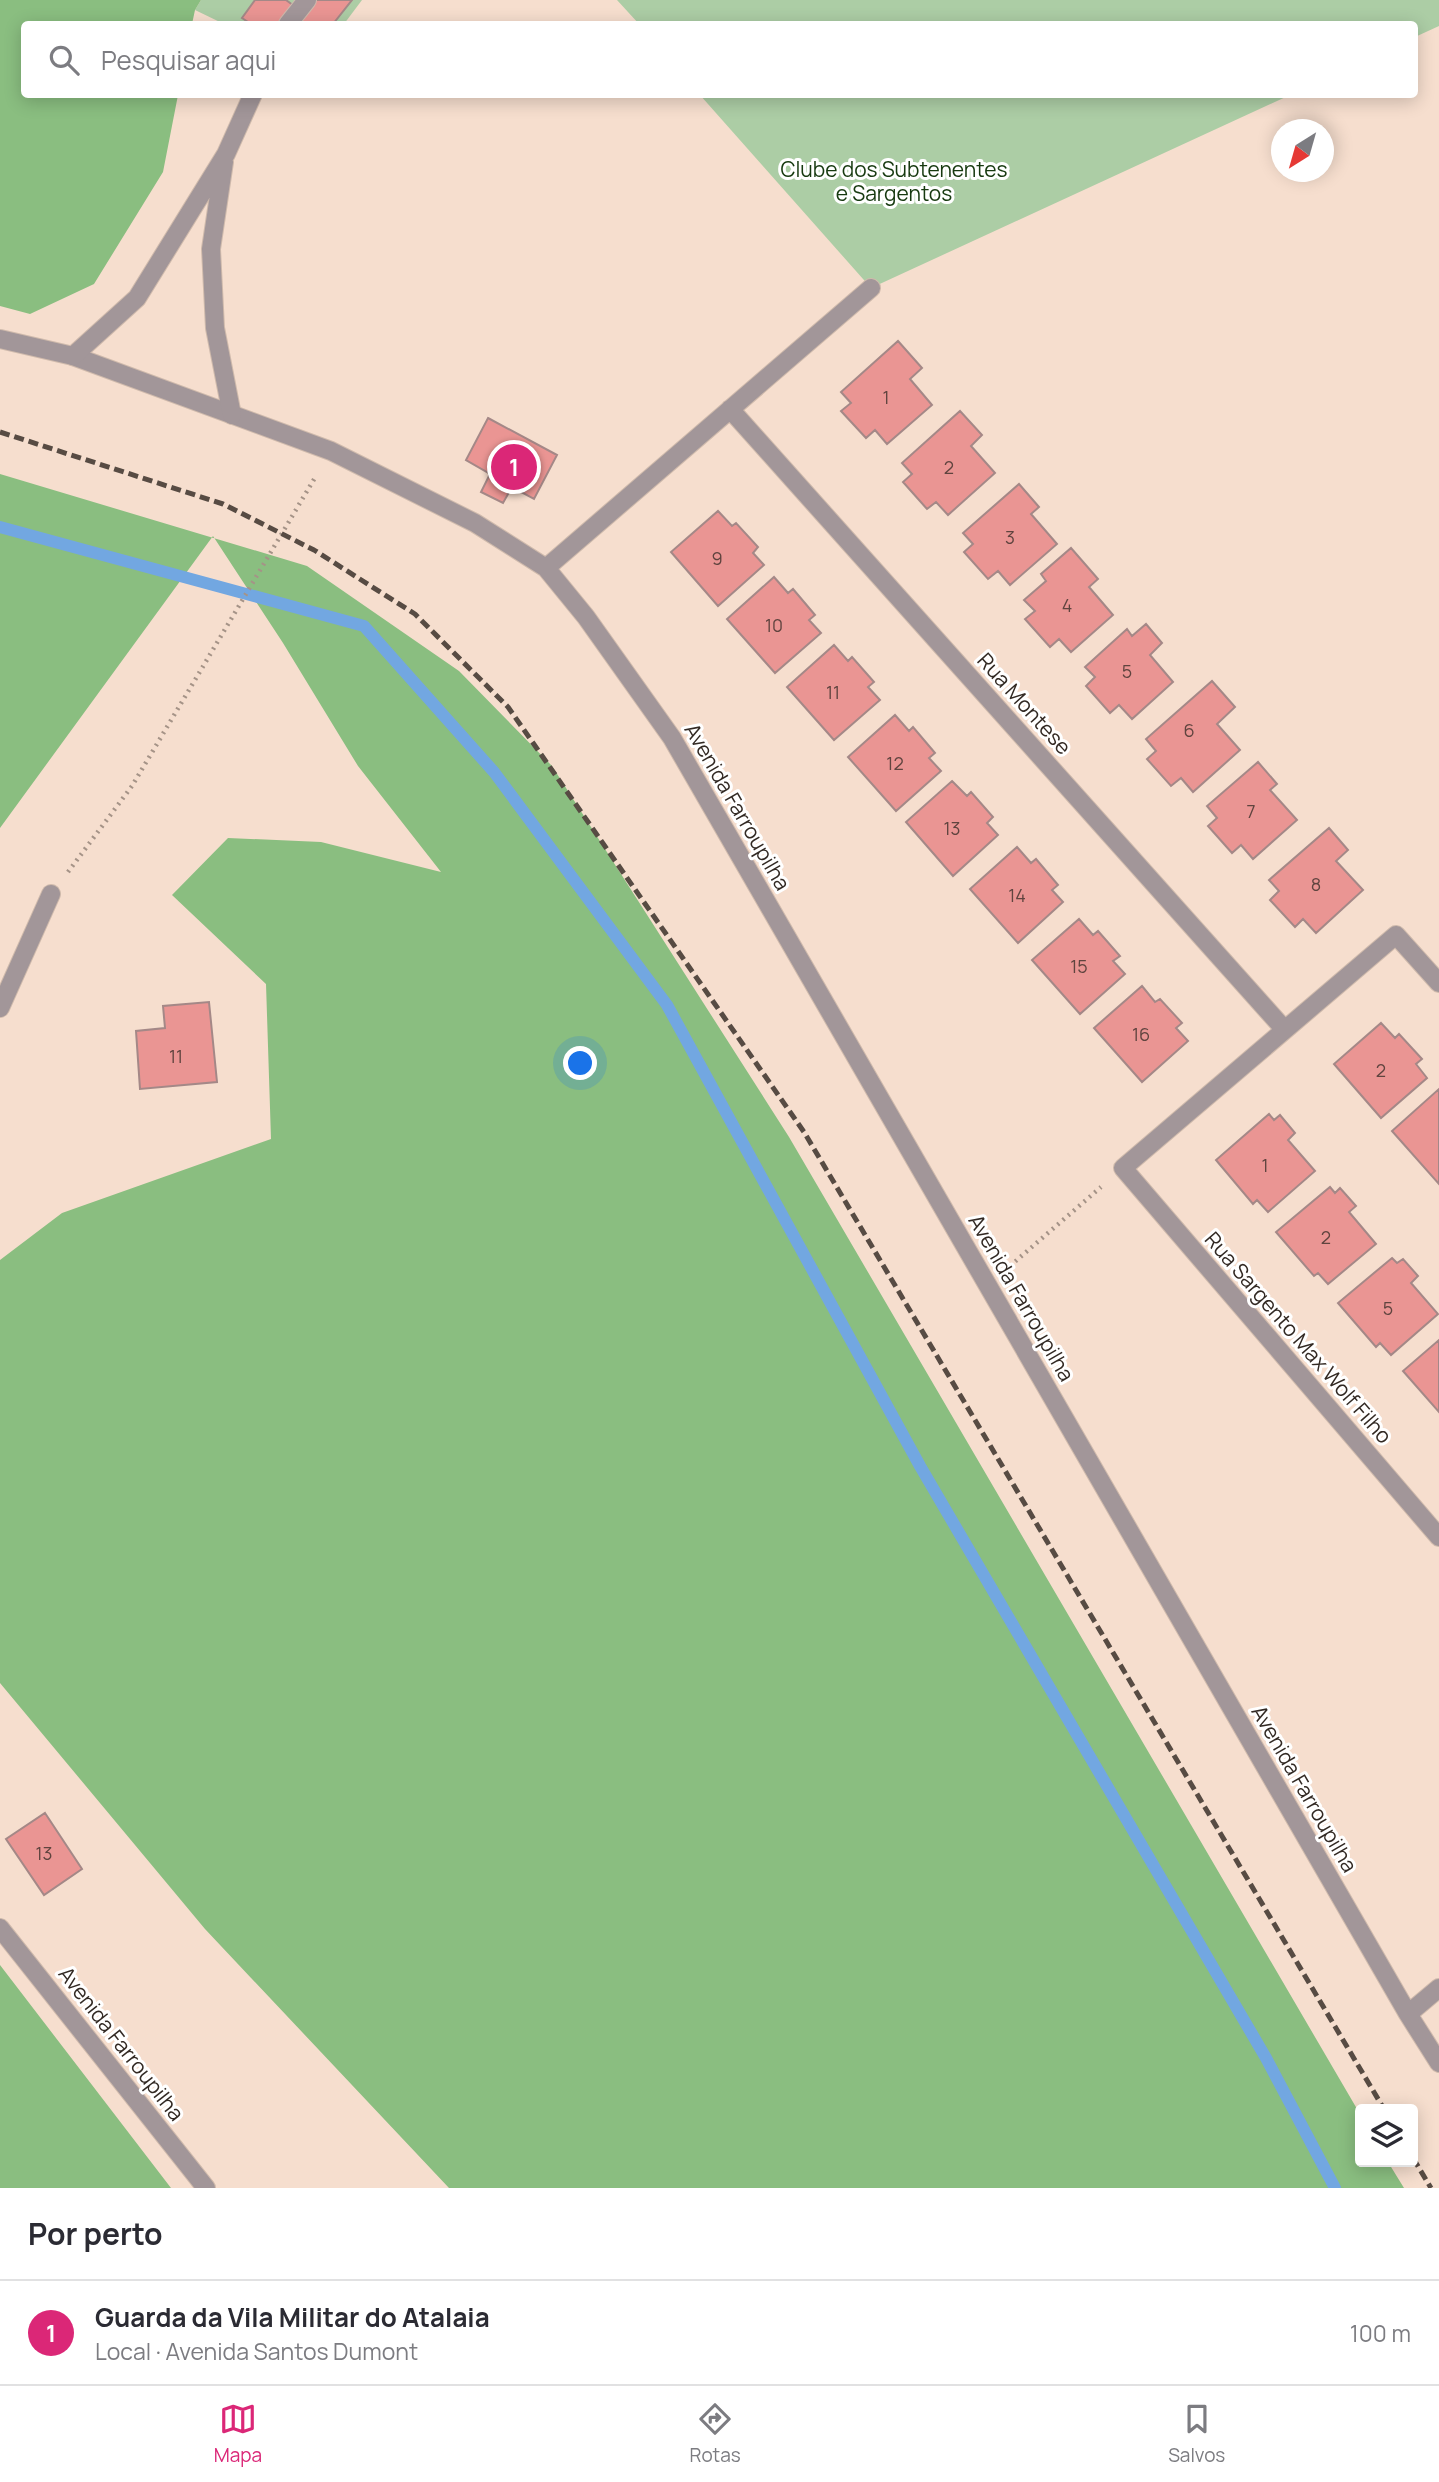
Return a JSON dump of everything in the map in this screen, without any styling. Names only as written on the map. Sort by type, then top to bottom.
[{"type":"street","points":[[290,21],[307,0]]},
{"type":"street","points":[[73,356],[137,298],[226,154],[251,98]]},
{"type":"street","points":[[226,154],[211,249],[215,328],[232,415]]},
{"type":"street","points":[[546,568],[871,288]]},
{"type":"street","name":"Avenida Farroupilha","points":[[0,339],[73,356],[331,451],[475,523],[546,568],[586,617],[671,738],[1408,2014],[1439,2063]]},
{"type":"street","name":"Rua Montese","points":[[730,409],[1284,1030]]},
{"type":"street","points":[[0,1008],[51,894]]},
{"type":"street","points":[[1123,1168],[1396,935],[1439,983]]},
{"type":"street","name":"Rua Sargento Max Wolf Filho","points":[[1123,1168],[1439,1537]]},
{"type":"street","name":"Avenida Farroupilha","points":[[0,1928],[206,2188]]},
{"type":"street","points":[[1408,2014],[1439,1988]]},
{"type":"path","points":[[51,894],[132,786],[331,451]]},
{"type":"path","points":[[988,1286],[1123,1168]]},
{"type":"green space","points":[[0,0],[201,0],[193,21],[21,21],[21,98],[177,98],[163,172],[94,284],[30,314],[0,306]]},
{"type":"green space","points":[[201,0],[362,0],[346,21],[218,21],[195,10]]},
{"type":"green space","points":[[617,0],[1439,0],[1439,26],[1418,36],[1418,21],[636,21]]},
{"type":"green space","name":"Clube dos Subtenentes e Sargentos","points":[[703,98],[1283,98],[871,288]]},
{"type":"green space","points":[[0,474],[212,538],[0,828]]},
{"type":"green space","points":[[214,538],[307,566],[459,671],[552,766],[789,1137],[1355,2105],[1355,2167],[1391,2167],[1404,2188],[449,2188],[205,1929],[0,1683],[0,1260],[62,1213],[271,1139],[266,984],[172,895],[228,838],[321,842],[441,872],[358,766],[283,643]]},
{"type":"green space","points":[[0,1965],[171,2188],[0,2188]]},
{"type":"building","points":[[255,0],[286,0],[294,6],[283,21],[246,21],[242,18]]},
{"type":"building","points":[[314,0],[352,0],[335,21],[297,21]]},
{"type":"building","points":[[898,341],[922,368],[910,379],[932,405],[887,444],[875,430],[866,438],[841,411],[851,403],[841,392]]},
{"type":"building","points":[[960,411],[982,435],[971,446],[995,473],[948,515],[936,502],[927,509],[903,482],[912,474],[902,463]]},
{"type":"building","points":[[488,418],[557,455],[534,499],[512,487],[503,503],[481,492],[490,474],[466,460]]},
{"type":"building","points":[[1019,484],[1039,507],[1031,514],[1057,544],[1010,585],[998,571],[988,579],[964,552],[973,544],[963,533]]},
{"type":"building","points":[[718,511],[732,526],[736,523],[758,547],[753,553],[764,565],[718,606],[671,552]]},
{"type":"building","points":[[1071,548],[1098,579],[1089,587],[1113,615],[1071,652],[1059,639],[1050,647],[1025,619],[1035,611],[1024,600],[1046,581],[1041,574]]},
{"type":"building","points":[[774,577],[788,593],[793,589],[815,615],[809,620],[821,633],[775,673],[727,619]]},
{"type":"building","points":[[1146,624],[1162,643],[1150,655],[1173,682],[1132,719],[1119,705],[1110,713],[1086,686],[1095,677],[1085,667],[1127,629],[1132,636]]},
{"type":"building","points":[[834,645],[848,661],[852,657],[874,682],[868,687],[880,700],[834,740],[787,687]]},
{"type":"building","points":[[1212,681],[1235,707],[1217,724],[1240,750],[1193,792],[1181,778],[1171,786],[1147,759],[1156,751],[1146,739]]},
{"type":"building","points":[[895,715],[909,731],[913,727],[935,753],[929,758],[941,771],[896,811],[848,757]]},
{"type":"building","points":[[1258,762],[1277,784],[1270,790],[1297,820],[1253,859],[1241,845],[1232,853],[1208,826],[1217,818],[1207,806]]},
{"type":"building","points":[[952,781],[967,796],[971,792],[993,817],[987,823],[998,835],[953,876],[906,822]]},
{"type":"building","points":[[1329,828],[1348,850],[1336,861],[1363,890],[1316,933],[1303,919],[1295,927],[1270,900],[1279,891],[1269,880]]},
{"type":"building","points":[[1017,847],[1031,863],[1036,859],[1058,885],[1052,890],[1063,902],[1018,943],[970,889]]},
{"type":"building","points":[[1079,919],[1093,935],[1098,931],[1120,956],[1113,961],[1125,974],[1080,1014],[1032,960]]},
{"type":"building","points":[[1142,986],[1155,1002],[1160,999],[1182,1023],[1176,1028],[1188,1041],[1142,1082],[1094,1028]]},
{"type":"building","points":[[209,1002],[217,1082],[140,1089],[136,1031],[165,1028],[163,1006]]},
{"type":"building","points":[[1381,1023],[1395,1038],[1399,1034],[1422,1059],[1416,1064],[1427,1078],[1381,1118],[1334,1064]]},
{"type":"building","points":[[1439,1089],[1439,1184],[1392,1131]]},
{"type":"building","points":[[1269,1114],[1274,1120],[1280,1115],[1295,1133],[1288,1140],[1315,1171],[1268,1212],[1257,1200],[1253,1204],[1216,1160]]},
{"type":"building","points":[[1330,1187],[1335,1193],[1340,1188],[1356,1206],[1349,1212],[1376,1244],[1328,1284],[1318,1273],[1314,1276],[1276,1232]]},
{"type":"building","points":[[1392,1258],[1397,1263],[1403,1259],[1418,1276],[1411,1283],[1438,1314],[1391,1355],[1380,1343],[1376,1347],[1338,1303]]},
{"type":"building","points":[[1439,1340],[1439,1412],[1403,1371]]},
{"type":"building","points":[[45,1813],[82,1869],[44,1895],[6,1839]]},
{"type":"waterway","points":[[0,527],[364,626],[494,772],[667,1005],[920,1466],[1266,2058],[1335,2188]]},
{"type":"railway","points":[[0,432],[223,504],[314,550],[415,614],[508,707],[804,1132],[1381,2104]]},
{"type":"railway","points":[[1418,2166],[1431,2188]]},
{"type":"place","name":"Guarda da Vila Militar do Atalaia","points":[[514,467]]}]
